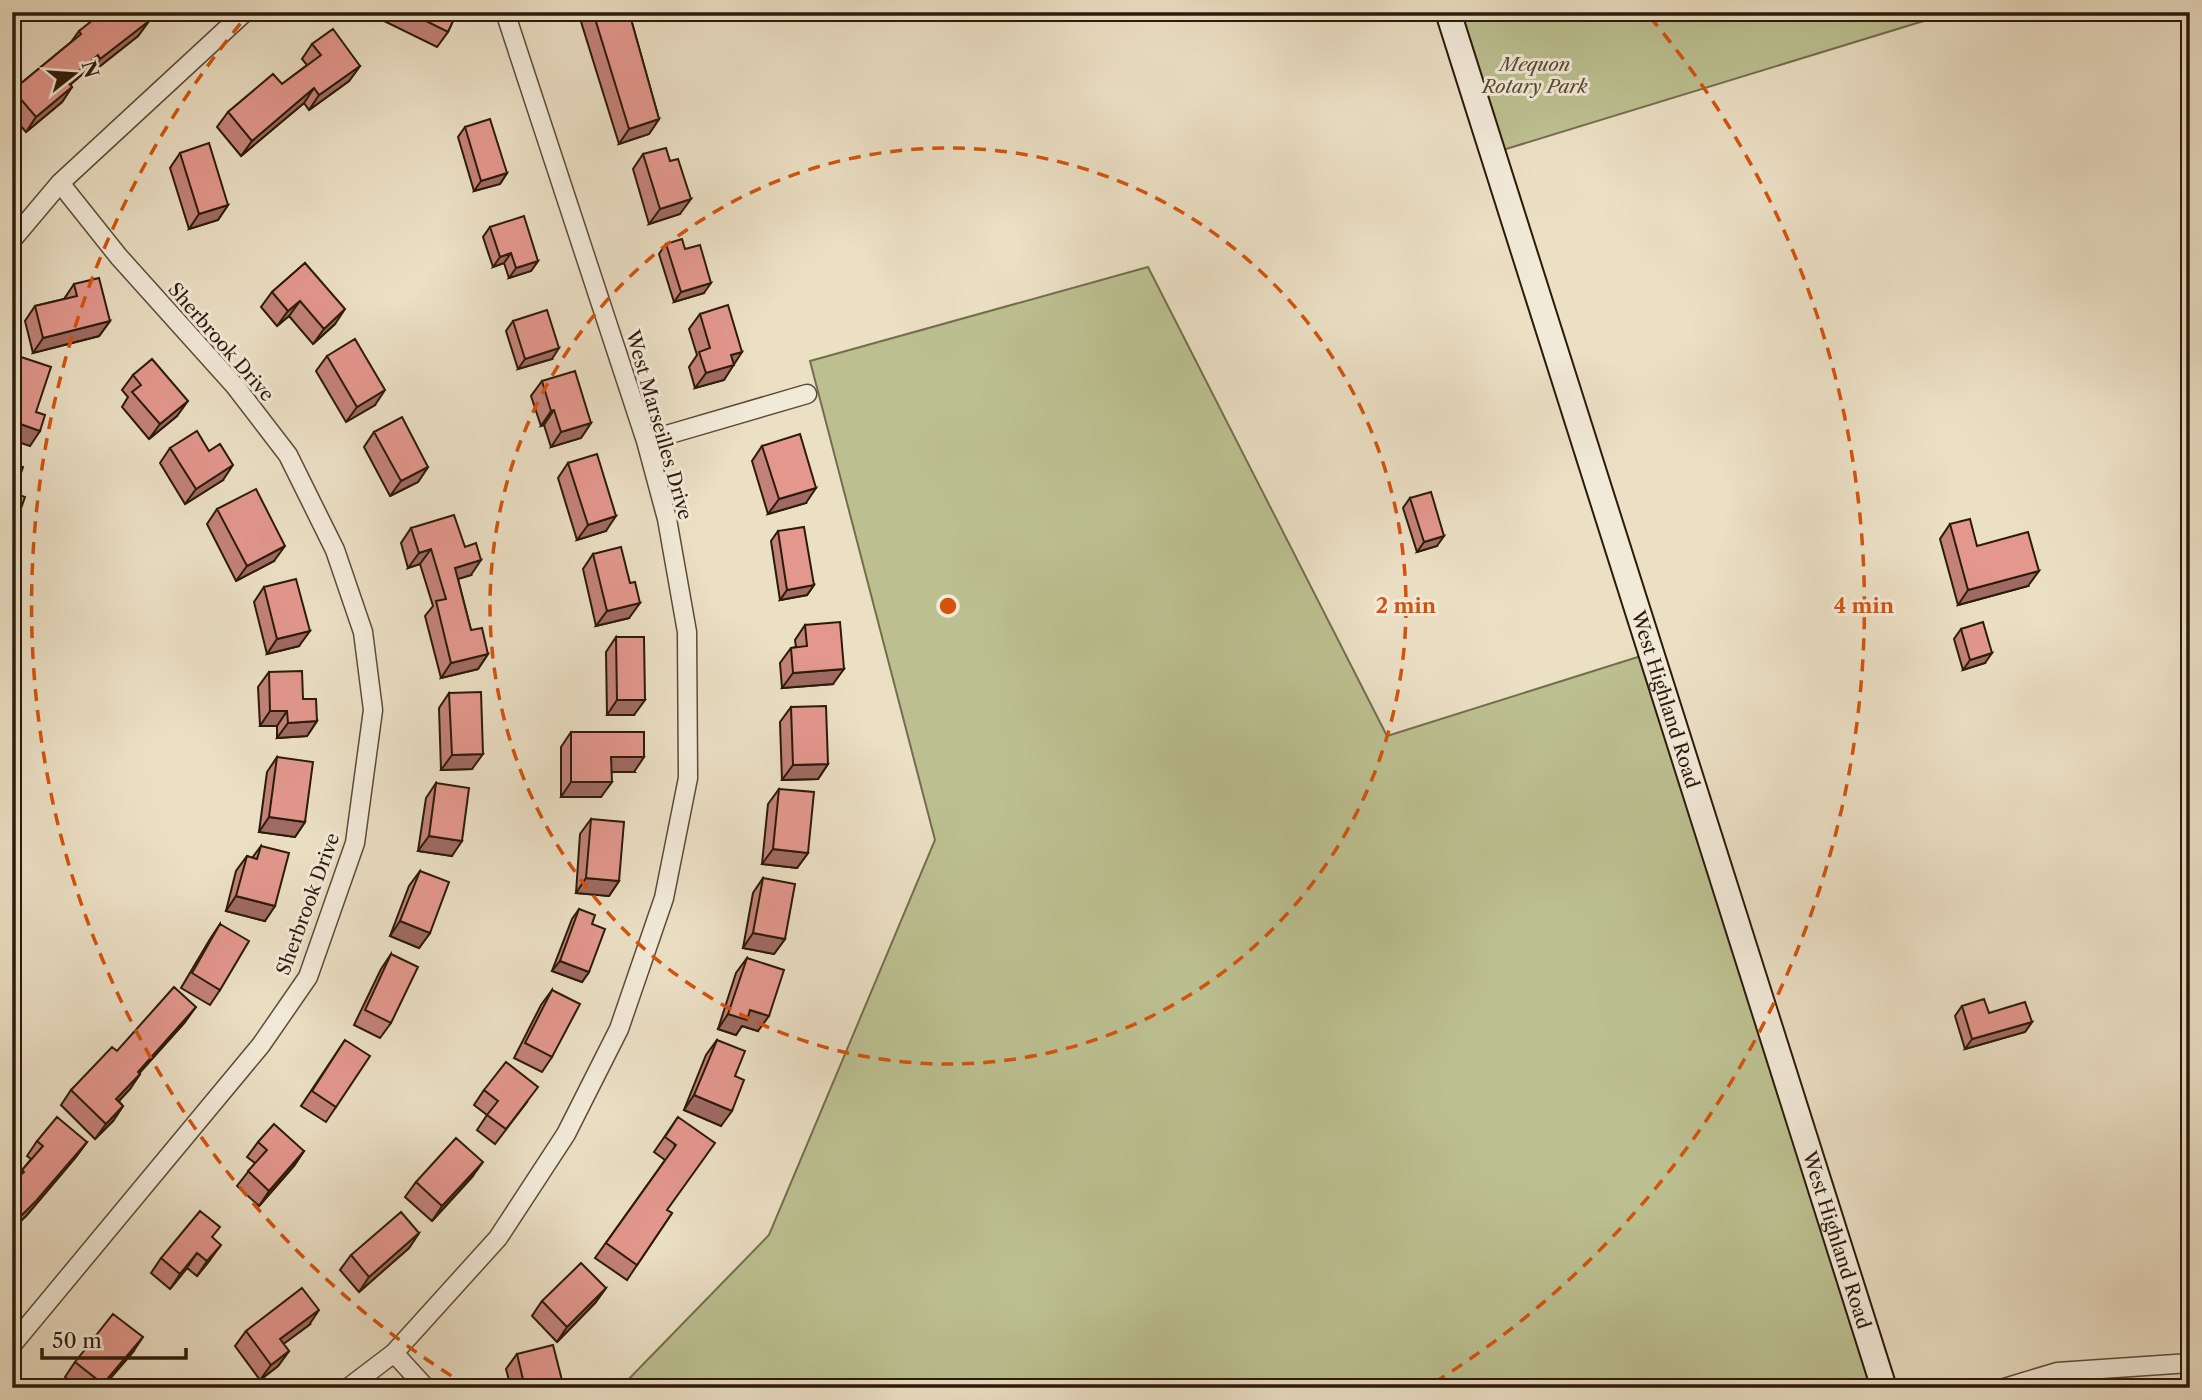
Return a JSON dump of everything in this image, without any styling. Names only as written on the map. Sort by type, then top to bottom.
[{"type":"main road","name":"West Highland Road","points":[[1448,12],[1884,1388]]},
{"type":"street","points":[[12,240],[60,183],[245,12]]},
{"type":"street","name":"West Marseilles Drive","points":[[348,1388],[394,1353],[498,1238],[566,1134],[619,1028],[664,898],[688,778],[687,632],[667,519],[646,441],[505,12]]},
{"type":"street","name":"Sherbrook Drive","points":[[12,1345],[261,1045],[308,977],[355,843],[373,710],[363,632],[335,550],[288,456],[235,386],[119,257],[60,183]]},
{"type":"street","points":[[646,441],[807,394]]},
{"type":"street","points":[[394,1353],[426,1388]]},
{"type":"street","points":[[2004,1388],[2057,1372],[2190,1363]]},
{"type":"green space","name":"Mequon Rotary Park","points":[[1448,12],[1953,12],[1493,153]]},
{"type":"green space","points":[[1148,267],[1387,736],[1641,656],[1884,1388],[620,1388],[769,1235],[935,840],[810,361]]},
{"type":"building","points":[[103,12],[142,12],[149,21],[100,59],[98,55],[67,81],[72,87],[36,117],[13,90],[81,34],[79,31]]},
{"type":"building","points":[[408,12],[457,12],[448,32]]},
{"type":"building","points":[[593,12],[629,12],[659,119],[629,129]]},
{"type":"building","points":[[333,29],[360,66],[319,95],[314,88],[252,141],[228,112],[273,74],[282,84],[321,55],[312,44]]},
{"type":"building","points":[[490,119],[507,173],[481,181],[465,127]]},
{"type":"building","points":[[209,143],[228,205],[199,214],[180,153]]},
{"type":"building","points":[[666,148],[670,161],[678,159],[691,199],[660,209],[643,154]]},
{"type":"building","points":[[524,216],[538,261],[516,268],[511,253],[500,257],[490,227]]},
{"type":"building","points":[[682,239],[685,249],[700,245],[711,283],[681,292],[666,244]]},
{"type":"building","points":[[305,263],[345,309],[324,329],[300,301],[288,311],[272,292]]},
{"type":"building","points":[[99,278],[110,321],[43,338],[35,306],[77,296],[74,284]]},
{"type":"building","points":[[728,305],[742,352],[731,355],[734,365],[706,373],[699,352],[710,348],[700,314]]},
{"type":"building","points":[[547,310],[559,348],[525,359],[513,321]]},
{"type":"building","points":[[355,339],[385,390],[357,407],[327,356]]},
{"type":"building","points":[[15,355],[51,367],[36,412],[45,415],[40,431],[12,421],[12,363]]},
{"type":"building","points":[[152,359],[188,401],[160,424],[132,392],[141,385],[133,375]]},
{"type":"building","points":[[575,371],[591,423],[561,432],[542,381]]},
{"type":"building","points":[[402,417],[428,467],[401,481],[374,432]]},
{"type":"building","points":[[197,431],[209,451],[220,444],[233,465],[196,489],[170,448]]},
{"type":"building","points":[[800,434],[816,488],[779,499],[762,446]]},
{"type":"building","points":[[597,454],[616,516],[588,525],[568,463]]},
{"type":"building","points":[[12,463],[23,467],[14,493],[25,497],[19,514],[12,512]]},
{"type":"building","points":[[256,489],[285,546],[247,566],[217,509]]},
{"type":"building","points":[[1431,492],[1444,536],[1424,542],[1410,498]]},
{"type":"building","points":[[454,515],[465,547],[476,543],[481,560],[455,568],[471,630],[482,628],[488,654],[451,663],[436,601],[446,599],[431,549],[419,553],[411,528]]},
{"type":"building","points":[[1970,519],[1977,546],[2028,532],[2039,571],[1968,590],[1950,524]]},
{"type":"building","points":[[804,527],[814,585],[787,590],[778,531]]},
{"type":"building","points":[[621,547],[630,583],[635,582],[640,603],[607,611],[593,554]]},
{"type":"building","points":[[296,579],[310,631],[277,639],[264,587]]},
{"type":"building","points":[[840,622],[844,669],[793,673],[791,648],[807,646],[805,625]]},
{"type":"building","points":[[1983,622],[1992,653],[1970,660],[1961,629]]},
{"type":"building","points":[[616,637],[644,637],[645,700],[617,700]]},
{"type":"building","points":[[302,671],[303,699],[316,699],[317,721],[288,723],[287,711],[270,711],[269,672]]},
{"type":"building","points":[[481,692],[483,754],[452,755],[449,693]]},
{"type":"building","points":[[826,706],[828,764],[793,765],[791,707]]},
{"type":"building","points":[[571,732],[644,732],[644,757],[611,757],[612,782],[571,782]]},
{"type":"building","points":[[277,757],[313,762],[305,822],[269,817]]},
{"type":"building","points":[[436,783],[469,788],[462,841],[429,836]]},
{"type":"building","points":[[779,789],[814,792],[808,853],[773,849]]},
{"type":"building","points":[[591,819],[624,822],[619,881],[586,878]]},
{"type":"building","points":[[261,846],[289,853],[275,906],[236,896],[247,856],[257,859]]},
{"type":"building","points":[[420,871],[449,882],[430,933],[400,921]]},
{"type":"building","points":[[763,878],[795,884],[785,939],[753,933]]},
{"type":"building","points":[[579,909],[595,915],[592,924],[605,929],[589,972],[560,961]]},
{"type":"building","points":[[220,924],[249,941],[220,990],[192,973]]},
{"type":"building","points":[[391,954],[418,967],[391,1023],[365,1010]]},
{"type":"building","points":[[747,958],[784,970],[769,1016],[750,1010],[747,1020],[728,1014]]},
{"type":"building","points":[[174,987],[196,1007],[116,1099],[123,1106],[106,1124],[71,1090],[112,1047],[117,1051]]},
{"type":"building","points":[[552,990],[580,1004],[552,1057],[525,1043]]},
{"type":"building","points":[[1984,999],[1989,1013],[2025,1002],[2032,1022],[1972,1039],[1962,1006]]},
{"type":"building","points":[[345,1040],[370,1056],[336,1107],[312,1091]]},
{"type":"building","points":[[717,1040],[745,1051],[735,1076],[744,1080],[732,1111],[694,1095]]},
{"type":"building","points":[[506,1062],[538,1087],[506,1129],[487,1115],[498,1101],[484,1090]]},
{"type":"building","points":[[57,1117],[87,1142],[12,1225],[12,1183],[24,1172],[22,1170],[43,1146],[37,1141]]},
{"type":"building","points":[[678,1117],[715,1143],[667,1210],[672,1213],[637,1265],[606,1243],[676,1145],[665,1137]]},
{"type":"building","points":[[274,1124],[304,1151],[269,1191],[248,1171],[267,1150],[258,1142]]},
{"type":"building","points":[[456,1138],[483,1162],[442,1206],[416,1182]]},
{"type":"building","points":[[200,1211],[220,1227],[212,1237],[221,1245],[207,1261],[197,1253],[180,1274],[161,1258]]},
{"type":"building","points":[[401,1212],[419,1233],[369,1277],[351,1255]]},
{"type":"building","points":[[12,1235],[19,1242],[12,1249]]},
{"type":"building","points":[[581,1263],[606,1288],[567,1327],[542,1301]]},
{"type":"building","points":[[302,1288],[319,1310],[280,1339],[289,1351],[271,1365],[246,1331]]},
{"type":"building","points":[[113,1314],[143,1337],[103,1384],[75,1362]]},
{"type":"building","points":[[553,1345],[564,1388],[525,1388],[517,1354]]}]
